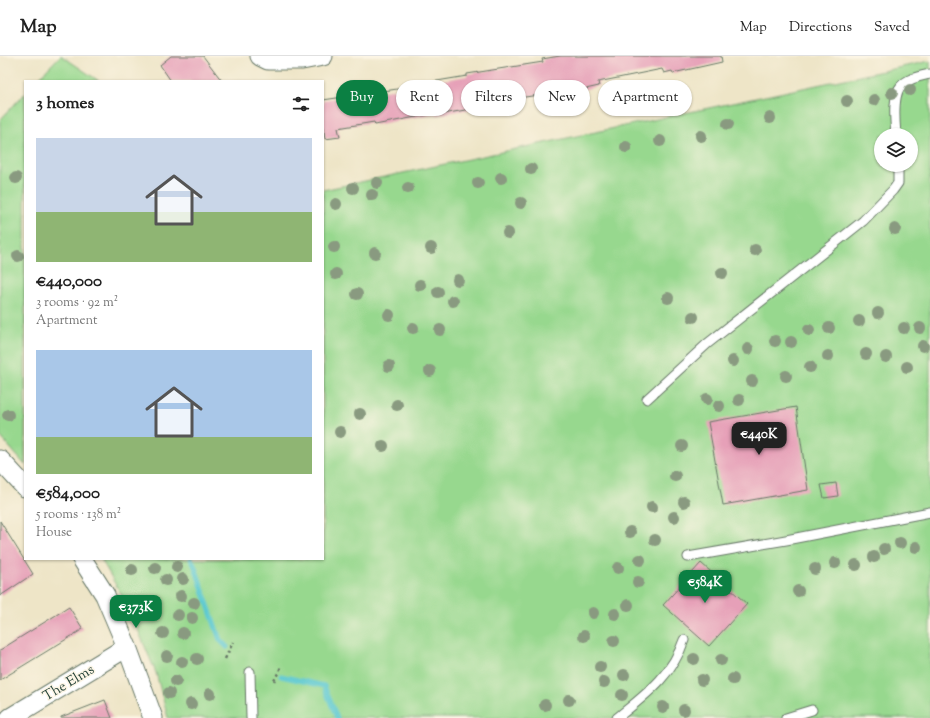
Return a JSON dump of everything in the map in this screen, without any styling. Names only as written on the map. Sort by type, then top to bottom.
[{"type":"street","points":[[260,56],[268,60],[302,60],[323,56]]},
{"type":"street","points":[[0,460],[24,486]]},
{"type":"street","points":[[83,560],[105,595],[127,647],[153,718]]},
{"type":"street","name":"The Elms","points":[[10,718],[127,647]]},
{"type":"lane","points":[[896,128],[895,105],[900,87],[904,83],[914,78],[930,74]]},
{"type":"lane","points":[[647,399],[707,344],[863,221],[894,190],[898,183],[898,172]]},
{"type":"lane","points":[[688,557],[786,540],[930,512]]},
{"type":"lane","points":[[617,718],[658,683],[673,665],[680,653],[684,640]]},
{"type":"lane","points":[[250,672],[251,718]]},
{"type":"lane","points":[[786,718],[812,710]]},
{"type":"path","points":[[225,659],[233,642]]},
{"type":"path","points":[[274,681],[281,667]]},
{"type":"green space","points":[[60,56],[62,56],[98,80],[37,80]]},
{"type":"green space","points":[[930,61],[930,718],[168,718],[156,673],[128,606],[102,560],[324,560],[324,190],[671,116],[692,116],[692,112]]},
{"type":"green space","points":[[24,94],[24,464],[0,436],[0,120]]},
{"type":"building","points":[[171,56],[203,56],[221,80],[170,80],[160,65]]},
{"type":"building","points":[[560,56],[721,56],[722,62],[673,73],[672,71],[664,73],[662,69],[608,80],[598,80],[598,86],[590,88],[590,80],[534,80],[534,96],[526,97],[526,80],[461,80],[461,111],[453,112],[453,80],[443,80],[467,76],[467,74],[543,62],[542,59]]},
{"type":"building","points":[[396,89],[396,116],[421,116],[375,125],[374,122],[338,128],[340,137],[325,139],[324,100],[336,98],[336,116],[388,116],[388,90]]},
{"type":"building","points":[[796,407],[808,490],[723,505],[708,422]]},
{"type":"building","points":[[836,483],[838,496],[824,498],[821,485]]},
{"type":"building","points":[[0,521],[33,574],[0,596]]},
{"type":"building","points":[[701,563],[747,604],[709,646],[663,605]]},
{"type":"building","points":[[69,607],[83,629],[0,680],[0,650]]},
{"type":"building","points":[[105,700],[112,718],[61,718],[61,717]]},
{"type":"waterway","points":[[192,560],[220,640],[227,647]]},
{"type":"waterway","points":[[281,676],[324,686],[337,718]]}]
